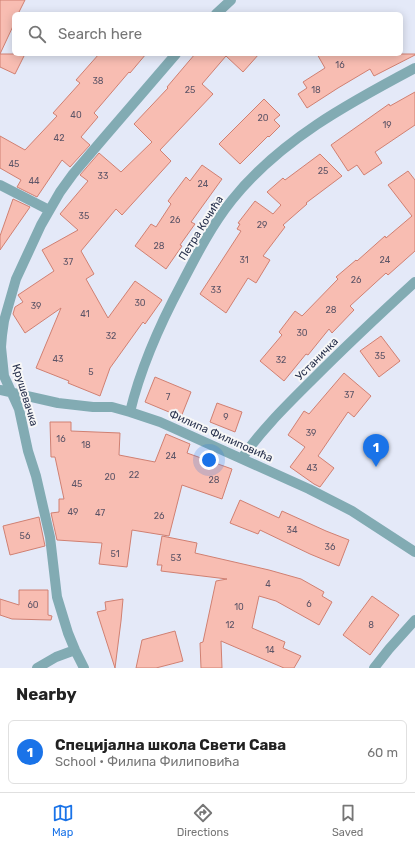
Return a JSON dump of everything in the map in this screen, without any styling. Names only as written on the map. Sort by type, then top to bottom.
[{"type":"street","points":[[218,12],[231,0]]},
{"type":"street","name":"Крушевачка","points":[[84,668],[68,633],[57,597],[50,537],[36,476],[28,451],[19,409],[4,376],[1,347],[4,322],[16,279],[41,225],[60,192],[102,140],[174,56]]},
{"type":"street","name":"Петра Кочића","points":[[130,412],[135,391],[161,323],[210,231],[232,200],[260,169],[303,134],[332,114],[415,68]]},
{"type":"street","points":[[0,185],[49,210]]},
{"type":"street","name":"Устаничка","points":[[242,458],[263,431],[292,400],[362,331],[415,282]]},
{"type":"street","name":"Филипа Филиповића","points":[[0,390],[58,403],[93,407],[112,407],[160,422],[309,489],[373,524],[415,552]]},
{"type":"street","points":[[374,668],[415,620]]},
{"type":"street","points":[[37,668],[56,657],[76,650]]},
{"type":"building","points":[[0,0],[25,0],[19,12],[12,12],[12,28],[0,54]]},
{"type":"building","points":[[0,54],[24,56],[15,74],[0,67]]},
{"type":"building","points":[[403,54],[415,54],[374,76],[370,69],[307,108],[298,94],[307,88],[303,82],[325,68],[318,56],[403,56]]},
{"type":"building","points":[[97,56],[144,56],[94,113],[98,117],[81,137],[90,145],[70,167],[62,160],[37,197],[17,187],[21,180],[0,168],[0,136],[25,150],[57,116],[53,113],[80,83],[76,80]]},
{"type":"building","points":[[193,56],[226,56],[202,84],[213,94],[160,150],[171,161],[122,215],[116,209],[81,251],[94,274],[86,279],[108,318],[135,281],[162,300],[145,324],[143,322],[110,368],[100,396],[68,383],[69,381],[36,368],[61,308],[25,333],[13,314],[15,307],[23,302],[18,295],[54,271],[42,250],[78,230],[60,214],[88,181],[80,175],[99,153],[121,172],[152,142],[134,124],[168,88],[167,87]]},
{"type":"building","points":[[226,56],[257,56],[243,72]]},
{"type":"building","points":[[415,92],[415,125],[375,152],[382,163],[364,175],[357,165],[348,171],[331,145],[389,104],[390,106]]},
{"type":"building","points":[[264,99],[280,115],[274,120],[280,126],[240,164],[219,144]]},
{"type":"building","points":[[320,154],[342,176],[306,203],[307,204],[283,225],[285,227],[263,256],[270,260],[256,283],[248,278],[226,313],[200,294],[241,231],[237,229],[240,224],[238,223],[255,201],[273,214],[281,205],[267,192],[283,178],[285,180]]},
{"type":"building","points":[[202,165],[222,179],[191,222],[195,224],[180,245],[182,246],[166,269],[135,246],[151,224],[156,227],[171,204],[168,201],[186,177],[190,181]]},
{"type":"building","points":[[408,171],[415,180],[415,251],[388,275],[386,273],[350,306],[354,310],[332,333],[329,329],[284,381],[260,361],[282,335],[279,332],[295,311],[302,316],[338,279],[336,277],[356,260],[357,261],[385,236],[386,238],[412,216],[388,185]]},
{"type":"building","points":[[13,199],[30,207],[0,250],[0,236]]},
{"type":"building","points":[[381,336],[400,361],[379,377],[360,351]]},
{"type":"building","points":[[344,373],[371,396],[354,417],[348,412],[318,456],[334,468],[320,487],[290,467],[305,447],[288,435],[304,411],[309,414]]},
{"type":"building","points":[[155,377],[191,392],[181,417],[145,402]]},
{"type":"building","points":[[217,403],[242,412],[235,432],[210,422]]},
{"type":"building","points":[[50,422],[71,422],[71,431],[120,433],[119,455],[155,462],[166,434],[190,444],[187,453],[232,469],[222,499],[182,485],[169,536],[132,530],[127,567],[99,564],[102,543],[57,540],[51,513],[59,512],[59,499],[64,499],[55,457],[51,457]]},
{"type":"building","points":[[240,500],[279,518],[282,511],[349,540],[339,566],[260,530],[258,534],[230,523]]},
{"type":"building","points":[[39,517],[45,546],[10,555],[3,526]]},
{"type":"building","points":[[162,536],[197,543],[195,553],[301,579],[324,592],[322,596],[332,602],[319,625],[276,601],[259,596],[252,628],[285,642],[283,648],[301,656],[294,668],[284,668],[221,641],[222,668],[201,668],[200,643],[203,642],[216,581],[227,579],[161,571],[162,565],[157,565]]},
{"type":"building","points":[[19,590],[48,590],[48,615],[52,616],[51,620],[12,619],[0,615],[0,599],[19,605]]},
{"type":"building","points":[[372,596],[399,615],[370,655],[343,635]]},
{"type":"building","points":[[123,599],[115,668],[97,612],[106,610],[105,602]]},
{"type":"building","points":[[175,631],[183,661],[156,668],[136,668],[142,640]]},
{"type":"place","name":"Специјална школа Свети Сава","points":[[376,467]]}]
